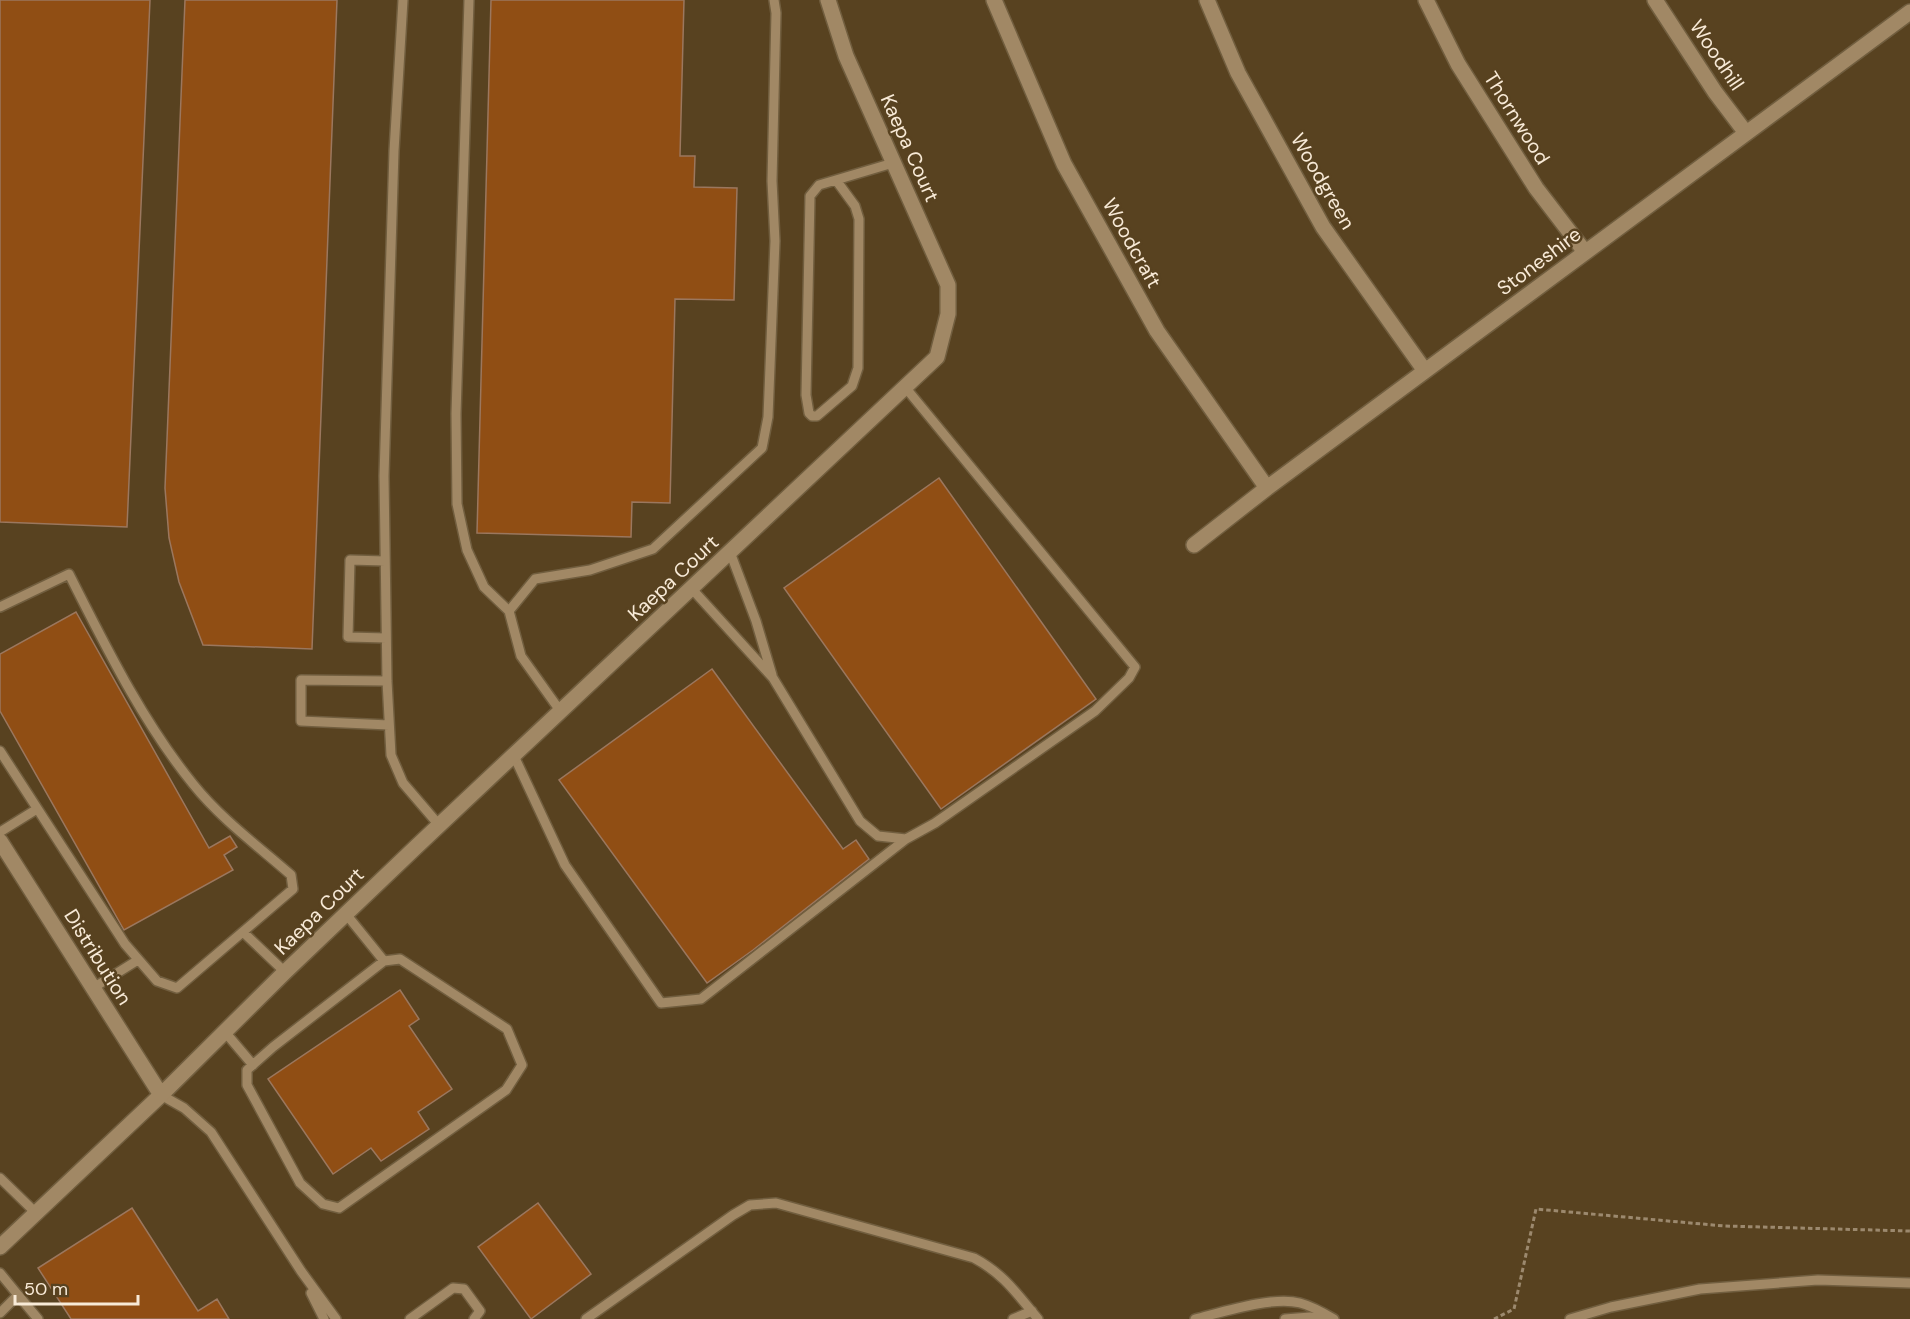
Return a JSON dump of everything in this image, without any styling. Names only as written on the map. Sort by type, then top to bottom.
[{"type":"street","name":"Kaepa Court","points":[[0,1247],[161,1095],[285,972],[439,825],[937,357],[948,314],[948,285],[846,56],[828,0]]},
{"type":"street","name":"Woodcraft","points":[[993,0],[1064,164],[1139,300],[1157,331],[1267,488]]},
{"type":"street","name":"Woodgreen","points":[[1207,0],[1238,74],[1323,227],[1425,371]]},
{"type":"street","name":"Thornwood","points":[[1426,0],[1458,64],[1536,188],[1586,252]]},
{"type":"street","name":"Woodhill","points":[[1655,0],[1715,92],[1746,132]]},
{"type":"street","name":"Stoneshire","points":[[1194,545],[1267,488],[1910,12]]},
{"type":"street","name":"Distribution","points":[[0,841],[161,1095]]},
{"type":"lane","points":[[403,0],[393,186],[384,476],[387,681],[391,755],[403,783],[439,825]]},
{"type":"lane","points":[[469,0],[456,414],[457,504],[467,550],[484,587],[509,611],[521,656],[561,712]]},
{"type":"lane","points":[[509,611],[535,579],[590,570],[652,549],[762,448],[768,417],[775,241],[772,181],[776,12],[774,0]]},
{"type":"lane","points":[[836,180],[855,206],[859,219],[858,368],[852,386],[817,416],[812,416],[809,413],[806,395],[809,208],[814,189],[819,185],[893,163]]},
{"type":"lane","points":[[514,756],[565,865],[661,1003],[700,999],[906,839],[935,823],[1095,711],[1130,678],[1135,667],[905,387]]},
{"type":"lane","points":[[730,552],[756,621],[773,678]]},
{"type":"lane","points":[[385,561],[350,560],[348,637],[386,638]]},
{"type":"lane","points":[[0,607],[69,574],[132,694],[194,786],[291,875],[292,889],[177,988],[157,981],[125,944],[0,751]]},
{"type":"lane","points":[[692,589],[773,678],[860,821],[878,836],[906,839]]},
{"type":"lane","points":[[387,681],[302,681],[302,720],[389,725]]},
{"type":"lane","points":[[0,832],[37,808]]},
{"type":"lane","points":[[346,914],[384,961]]},
{"type":"lane","points":[[243,932],[285,972]]},
{"type":"lane","points":[[400,959],[507,1029],[522,1065],[506,1090],[339,1208],[322,1204],[300,1183],[247,1085],[247,1070],[384,961],[400,959]]},
{"type":"lane","points":[[93,988],[138,960]]},
{"type":"lane","points":[[225,1032],[253,1065]]},
{"type":"lane","points":[[161,1095],[184,1108],[211,1132],[301,1272],[336,1319]]},
{"type":"lane","points":[[0,1178],[36,1213]]},
{"type":"lane","points":[[586,1319],[741,1210],[750,1205],[776,1203],[974,1258],[993,1268],[1010,1284],[1035,1315],[1013,1319]]},
{"type":"lane","points":[[301,1272],[324,1319]]},
{"type":"lane","points":[[0,1273],[38,1319]]},
{"type":"lane","points":[[1570,1319],[1611,1307],[1700,1288],[1818,1280],[1910,1282]]},
{"type":"lane","points":[[410,1319],[453,1288],[464,1289],[480,1311],[474,1319]]},
{"type":"lane","points":[[0,1313],[18,1295]]},
{"type":"lane","points":[[1195,1319],[1242,1307],[1281,1302],[1300,1303],[1334,1319]]},
{"type":"lane","points":[[1285,1319],[1310,1317],[1320,1319]]},
{"type":"path","points":[[1494,1319],[1515,1309],[1536,1209],[1724,1226],[1910,1231]]},
{"type":"building","points":[[0,0],[150,0],[127,527],[0,522]]},
{"type":"building","points":[[185,0],[337,0],[312,649],[203,645],[179,582],[169,538],[165,488]]},
{"type":"building","points":[[491,0],[684,0],[680,156],[695,156],[694,187],[737,188],[734,300],[675,299],[670,503],[632,502],[631,537],[477,533]]},
{"type":"building","points":[[939,478],[1096,699],[941,809],[784,588]]},
{"type":"building","points":[[76,612],[209,848],[230,836],[237,847],[224,855],[233,870],[124,930],[0,711],[0,654]]},
{"type":"building","points":[[712,669],[843,849],[856,840],[869,859],[707,983],[559,780]]},
{"type":"building","points":[[400,990],[419,1019],[409,1026],[452,1089],[418,1112],[429,1129],[381,1161],[371,1148],[333,1174],[268,1079]]},
{"type":"building","points":[[538,1203],[591,1274],[531,1319],[478,1247]]},
{"type":"building","points":[[132,1208],[198,1311],[217,1299],[229,1319],[71,1319],[38,1268]]}]
